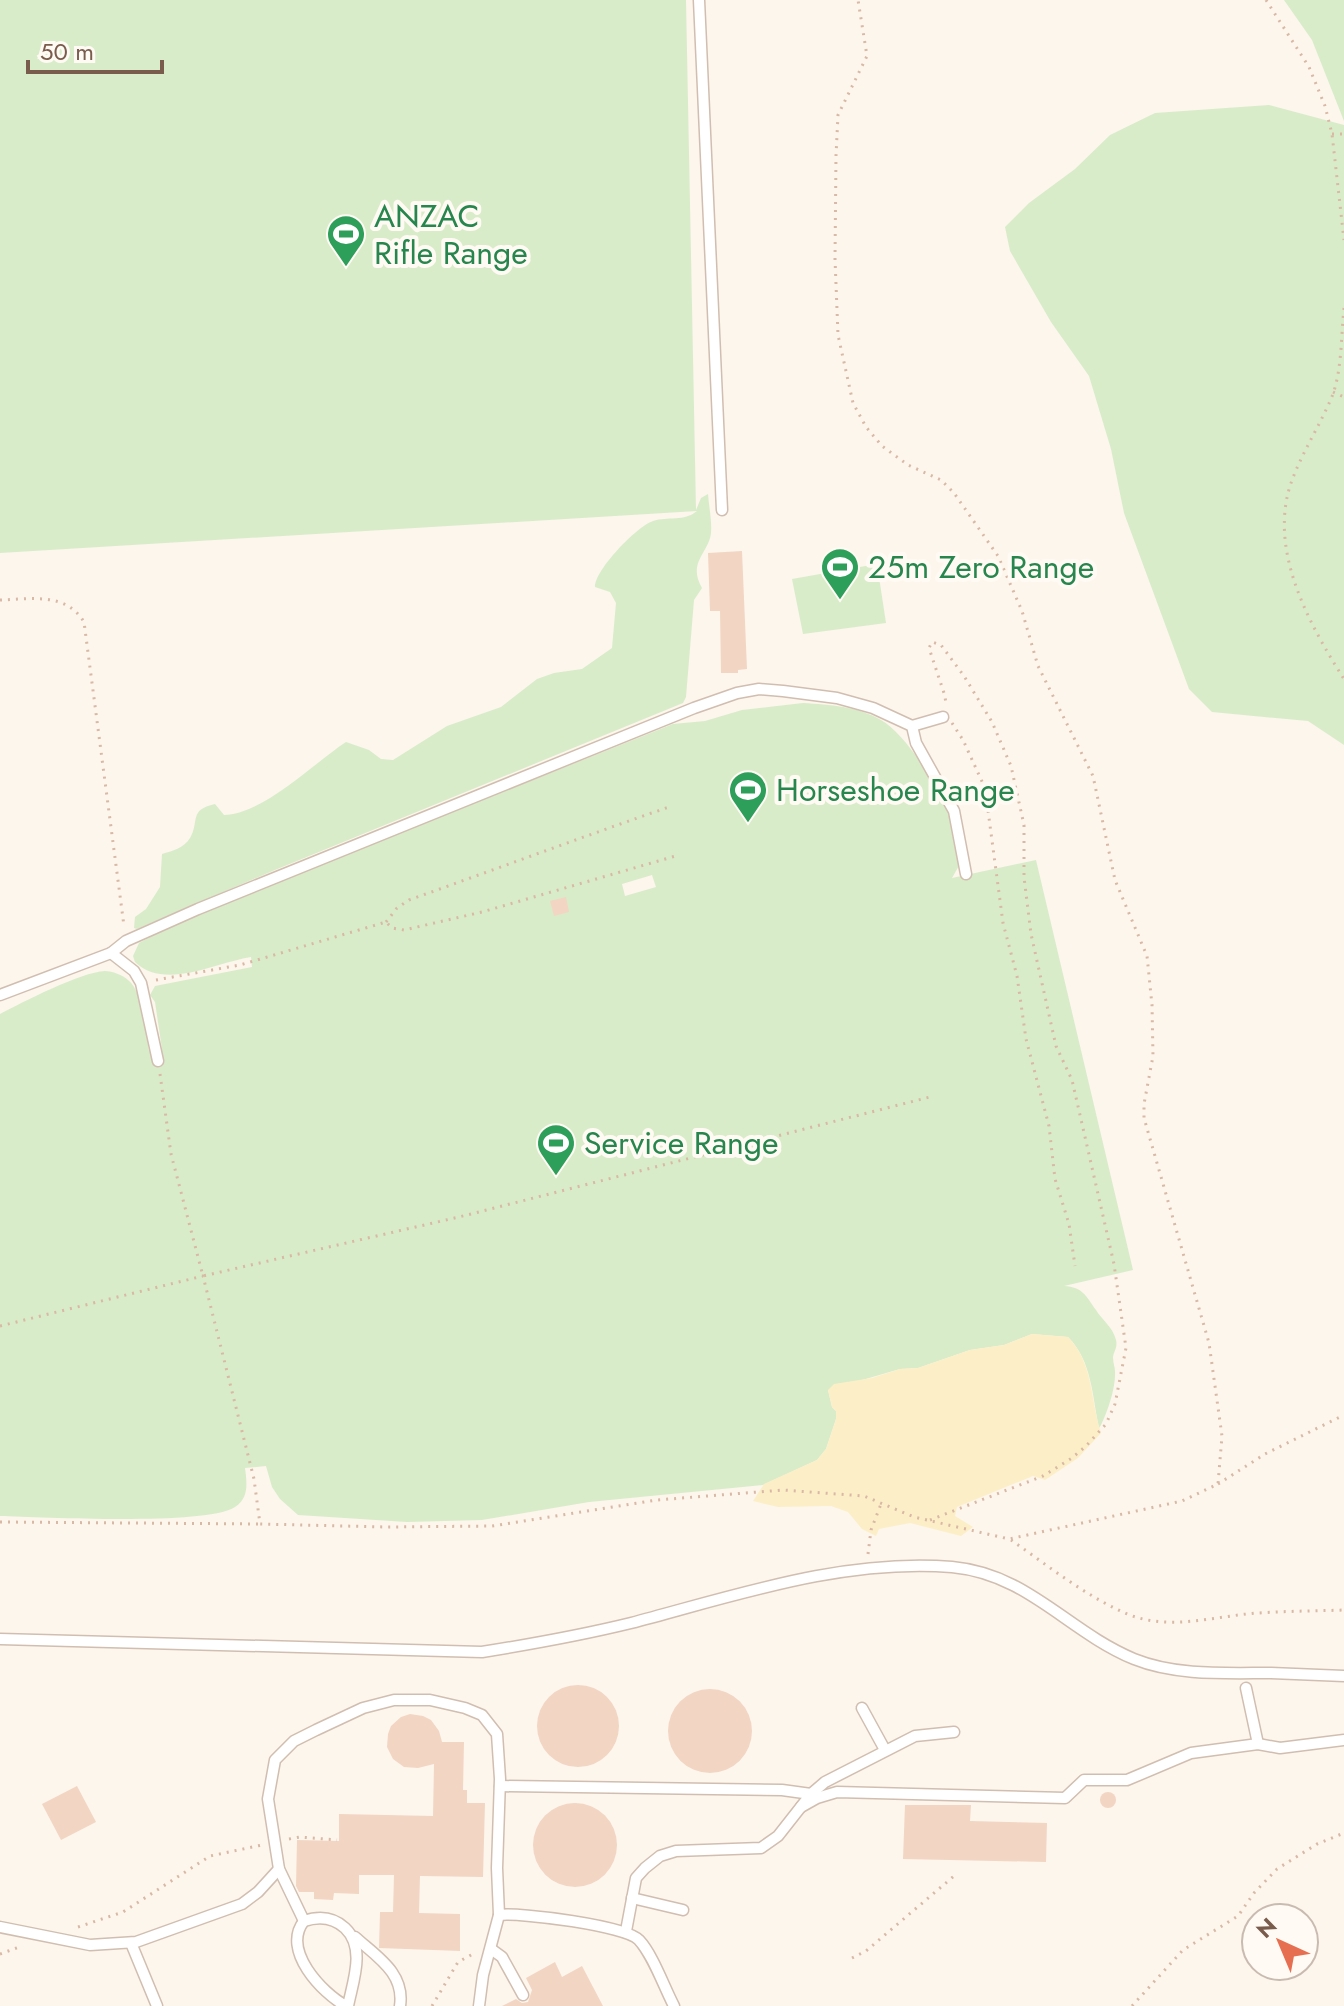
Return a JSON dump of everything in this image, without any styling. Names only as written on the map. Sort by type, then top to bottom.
[{"type":"lane","points":[[699,0],[722,510]]},
{"type":"lane","points":[[0,995],[111,953],[126,941],[198,909],[729,695],[759,689],[837,698],[873,708],[912,726],[943,717]]},
{"type":"lane","points":[[912,726],[916,743],[954,811],[966,874]]},
{"type":"lane","points":[[111,953],[134,971],[141,983],[158,1061]]},
{"type":"lane","points":[[0,1639],[482,1652],[598,1630],[791,1582],[868,1569],[951,1567],[992,1576],[1027,1591],[1107,1646],[1135,1660],[1210,1673],[1344,1676]]},
{"type":"lane","points":[[1246,1688],[1258,1744]]},
{"type":"lane","points":[[304,1921],[279,1869],[268,1799],[273,1766],[280,1753],[294,1741],[380,1702],[430,1700],[482,1715],[499,1740],[499,1915],[483,1975],[479,2006]]},
{"type":"lane","points":[[862,1708],[885,1750]]},
{"type":"lane","points":[[626,1931],[636,1878],[660,1856],[676,1851],[761,1848],[778,1836],[811,1794],[825,1782],[915,1736],[954,1732]]},
{"type":"lane","points":[[801,1807],[837,1792],[1065,1798],[1088,1779],[1127,1780],[1191,1753],[1258,1744],[1280,1748],[1344,1740]]},
{"type":"lane","points":[[500,1786],[782,1790],[811,1794]]},
{"type":"lane","points":[[0,1927],[90,1945],[131,1943],[150,1939],[242,1904],[279,1869]]},
{"type":"lane","points":[[632,1898],[683,1910]]},
{"type":"lane","points":[[499,1915],[514,1914],[626,1931],[639,1940],[674,2006]]},
{"type":"lane","points":[[353,1936],[357,1953],[347,2006],[318,1986],[296,1940],[304,1921],[320,1918],[337,1921],[396,1976],[400,2006]]},
{"type":"lane","points":[[131,1943],[157,2006]]},
{"type":"lane","points":[[491,1949],[502,1957],[523,1995]]},
{"type":"path","points":[[858,0],[867,56],[838,115],[836,156],[838,335],[850,392],[859,415],[874,436],[895,456],[941,480],[954,493],[998,556],[1020,603],[1038,666],[1093,776],[1115,880],[1147,956],[1153,1056],[1144,1118],[1209,1343],[1222,1436],[1218,1484]]},
{"type":"path","points":[[1266,0],[1309,67],[1332,134],[1344,240]]},
{"type":"path","points":[[1332,134],[1344,134]]},
{"type":"path","points":[[1344,308],[1333,392],[1291,484],[1286,503],[1286,549],[1302,603],[1344,679]]},
{"type":"path","points":[[1333,392],[1344,397]]},
{"type":"path","points":[[0,600],[52,599],[76,609],[84,622],[126,941]]},
{"type":"path","points":[[929,1521],[1034,1480],[1086,1446],[1106,1424],[1115,1404],[1126,1348],[1114,1264],[1072,1080],[1056,1046],[1031,934],[1024,877],[1024,825],[1011,766],[992,722],[974,692],[936,641],[929,648],[945,696],[943,717],[959,732],[985,788],[1003,923],[1017,976],[1026,1039],[1049,1126],[1055,1179],[1069,1224],[1075,1266]]},
{"type":"path","points":[[141,983],[240,965],[386,922],[397,908],[409,900],[669,807]]},
{"type":"path","points":[[386,922],[392,928],[404,930],[482,912],[679,855]]},
{"type":"path","points":[[158,1061],[171,1154],[254,1479],[260,1524]]},
{"type":"path","points":[[0,1326],[459,1217],[930,1097]]},
{"type":"path","points":[[1009,1539],[1182,1501],[1218,1484],[1265,1454],[1344,1415]]},
{"type":"path","points":[[0,1522],[492,1526],[657,1500],[774,1491],[864,1496],[929,1521],[1009,1539],[1126,1613],[1157,1622],[1191,1622],[1256,1613],[1344,1610]]},
{"type":"path","points":[[868,1569],[871,1530],[881,1504]]},
{"type":"path","points":[[1132,2006],[1183,1950],[1238,1916],[1277,1869],[1317,1844],[1344,1833]]},
{"type":"path","points":[[79,1927],[123,1912],[210,1856],[300,1837],[337,1840]]},
{"type":"path","points":[[852,1958],[866,1951],[954,1876]]},
{"type":"path","points":[[0,1954],[24,1945]]},
{"type":"path","points":[[432,2006],[458,1962],[491,1949]]},
{"type":"green space","name":"ANZAC Rifle Range","points":[[0,0],[686,0],[696,510],[701,498],[708,494],[711,528],[698,564],[698,579],[702,588],[694,600],[683,703],[134,928],[135,917],[146,909],[160,887],[162,854],[178,849],[187,841],[201,809],[215,804],[224,815],[255,807],[346,742],[369,750],[381,759],[393,760],[447,726],[501,707],[537,679],[582,669],[612,648],[616,603],[610,592],[595,587],[602,570],[618,550],[646,525],[697,511],[0,553]]},
{"type":"green space","points":[[1284,0],[1344,0],[1344,121],[1312,40]]},
{"type":"green space","points":[[1269,105],[1344,125],[1344,745],[1308,721],[1212,712],[1189,689],[1124,513],[1111,449],[1089,376],[1051,322],[1010,251],[1005,227],[1029,203],[1075,169],[1110,135],[1155,113]]},
{"type":"green space","name":"25m Zero Range","points":[[877,564],[886,623],[803,634],[792,579]]},
{"type":"green space","name":"Service Range","points":[[803,703],[843,707],[872,715],[890,727],[911,749],[945,804],[954,827],[960,864],[952,878],[1036,860],[1133,1270],[1064,1286],[1083,1293],[1115,1335],[1113,1391],[1099,1428],[1087,1368],[1076,1346],[1068,1337],[1032,1334],[1004,1345],[970,1350],[918,1368],[900,1369],[828,1390],[836,1419],[826,1449],[817,1460],[763,1485],[589,1502],[482,1520],[407,1522],[298,1515],[272,1487],[266,1466],[245,1468],[243,1499],[235,1507],[218,1513],[122,1519],[0,1516],[0,1014],[67,982],[95,973],[111,972],[126,978],[138,994],[149,1051],[162,1049],[155,1002],[150,995],[155,986],[252,967],[251,957],[192,972],[161,974],[135,962],[133,956],[139,943],[177,923],[240,897],[673,724],[705,721],[742,710]],"holes":[[[652,875],[656,887],[625,896],[622,884]]]},
{"type":"sand","points":[[1032,1334],[1068,1337],[1076,1347],[1087,1370],[1101,1433],[1078,1458],[1045,1480],[1033,1476],[957,1507],[955,1516],[973,1527],[961,1536],[910,1523],[879,1529],[876,1536],[862,1529],[848,1512],[831,1506],[778,1507],[753,1501],[764,1484],[817,1460],[826,1449],[836,1419],[828,1390],[834,1384],[918,1368],[970,1350],[1004,1345]]},
{"type":"building","points":[[742,551],[747,669],[738,670],[738,673],[721,673],[720,611],[710,611],[708,553]]},
{"type":"building","points":[[566,897],[569,912],[554,916],[550,901]]},
{"type":"building","points":[[578,1685],[594,1688],[607,1697],[616,1710],[619,1726],[616,1742],[607,1755],[594,1764],[578,1767],[562,1764],[549,1755],[540,1742],[537,1726],[540,1710],[549,1697],[562,1688]]},
{"type":"building","points":[[710,1689],[726,1692],[740,1701],[749,1715],[752,1731],[749,1747],[740,1761],[726,1770],[710,1773],[694,1770],[680,1761],[671,1747],[668,1731],[671,1715],[680,1701],[694,1692]]},
{"type":"building","points":[[410,1714],[431,1720],[442,1742],[464,1742],[463,1790],[467,1790],[467,1803],[485,1803],[483,1877],[420,1876],[419,1913],[460,1914],[460,1951],[379,1948],[380,1912],[393,1912],[394,1875],[359,1875],[359,1894],[334,1893],[333,1900],[314,1899],[314,1892],[299,1892],[296,1886],[297,1840],[339,1841],[339,1814],[433,1816],[434,1764],[404,1767],[393,1759],[387,1747],[391,1726]]},
{"type":"building","points":[[77,1786],[96,1822],[61,1840],[42,1804]]},
{"type":"building","points":[[1105,1792],[1111,1792],[1116,1800],[1114,1806],[1105,1808],[1100,1803],[1100,1797]]},
{"type":"building","points":[[575,1803],[591,1806],[605,1815],[614,1829],[617,1845],[614,1861],[605,1875],[591,1884],[575,1887],[559,1884],[545,1875],[536,1861],[533,1845],[536,1829],[545,1815],[559,1806]]},
{"type":"building","points":[[905,1805],[971,1805],[970,1821],[1047,1823],[1046,1862],[903,1859]]},
{"type":"building","points":[[555,1962],[562,1977],[582,1966],[603,2006],[502,2006],[516,1999],[522,2003],[528,2002],[532,1990],[526,1978]]},
{"type":"place","name":"ANZAC Rifle Range","points":[[346,268]]},
{"type":"place","name":"25m Zero Range","points":[[840,601]]},
{"type":"place","name":"Horseshoe Range","points":[[748,824]]},
{"type":"place","name":"Service Range","points":[[556,1177]]}]
